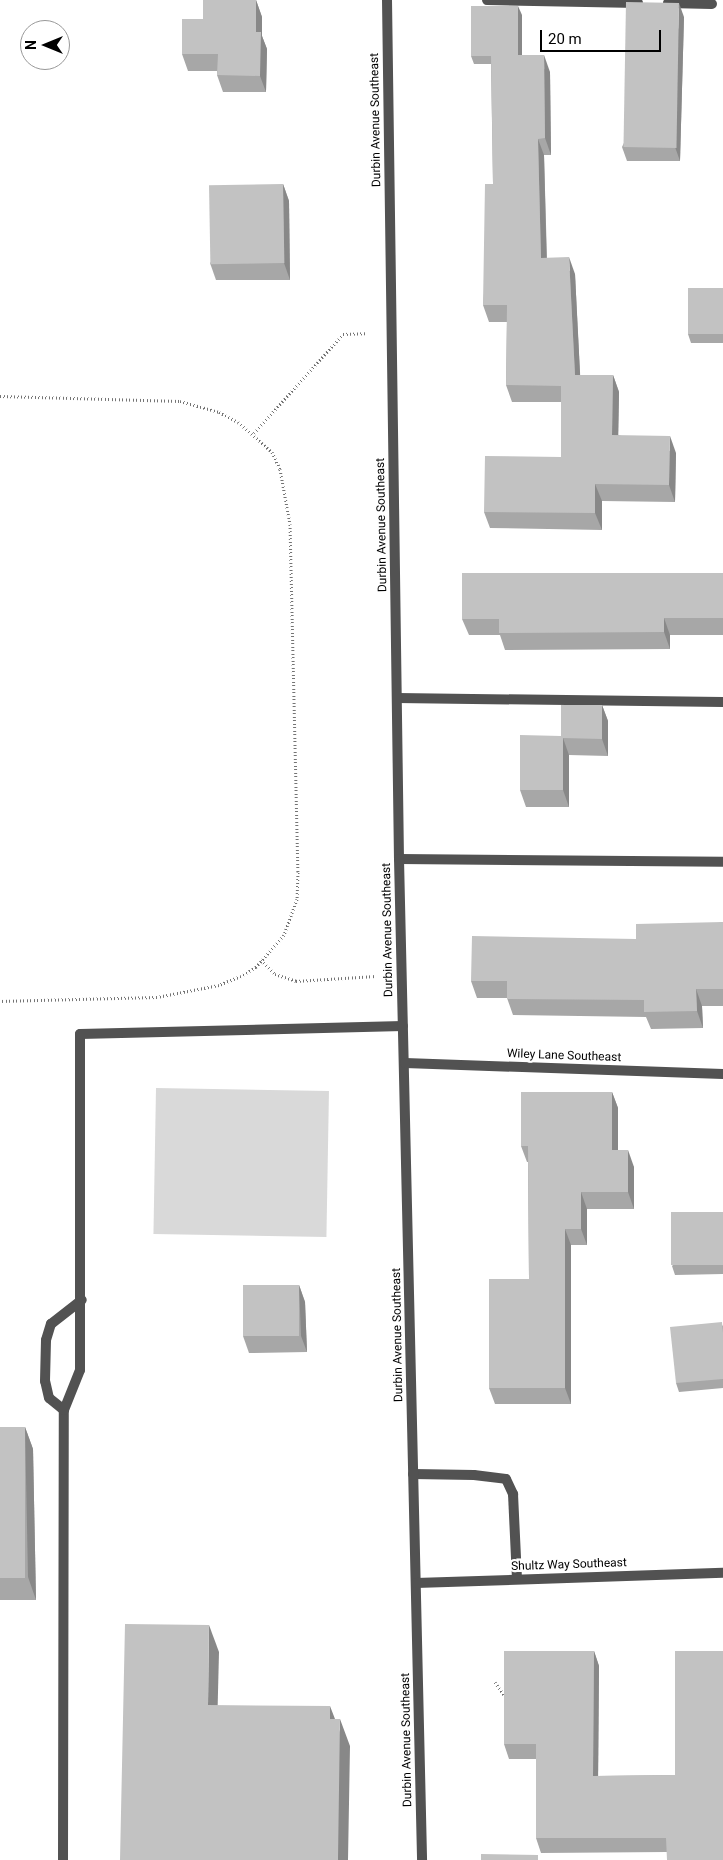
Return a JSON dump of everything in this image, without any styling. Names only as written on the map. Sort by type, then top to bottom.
[{"type":"street","name":"Durbin Avenue Southeast","points":[[387,0],[399,859],[422,1860]]},
{"type":"street","points":[[487,0],[712,4]]},
{"type":"street","points":[[397,698],[723,702]]},
{"type":"street","points":[[399,859],[723,862]]},
{"type":"street","points":[[63,1860],[64,1410],[80,1370],[82,1300],[80,1034],[403,1026]]},
{"type":"street","name":"Wiley Lane Southeast","points":[[405,1064],[723,1074]]},
{"type":"street","points":[[64,1410],[49,1398],[45,1381],[46,1340],[51,1324],[82,1300]]},
{"type":"street","points":[[413,1474],[474,1475],[506,1479],[513,1494],[517,1580]]},
{"type":"street","name":"Shultz Way Southeast","points":[[416,1583],[723,1573]]},
{"type":"path","points":[[254,433],[343,334],[391,332]]},
{"type":"path","points":[[0,396],[180,401],[219,412],[254,433],[272,452],[280,469],[290,524],[298,872],[297,899],[292,919],[284,935],[261,960],[241,976],[190,992],[157,997],[0,1001]]},
{"type":"path","points":[[261,960],[275,974],[296,981],[402,974]]},
{"type":"path","points":[[495,1682],[514,1703]]},
{"type":"shaded area","points":[[156,1088],[329,1091],[326,1237],[153,1234]]},
{"type":"building","points":[[203,0],[256,0],[256,32],[261,32],[260,76],[217,75],[218,54],[182,54],[182,19],[203,19]]},
{"type":"building","points":[[626,2],[679,3],[676,148],[623,147]]},
{"type":"building","points":[[471,6],[518,6],[518,56],[471,56]]},
{"type":"building","points":[[491,55],[544,55],[545,138],[538,139],[541,258],[569,257],[575,375],[613,375],[612,435],[670,436],[669,485],[595,484],[595,513],[484,512],[485,456],[561,457],[561,386],[506,385],[507,305],[483,305],[485,184],[493,184]]},
{"type":"building","points":[[283,184],[284,263],[210,264],[209,185]]},
{"type":"building","points":[[688,288],[723,288],[723,334],[688,334]]},
{"type":"building","points":[[462,573],[723,573],[723,618],[664,618],[664,632],[499,633],[499,619],[462,619]]},
{"type":"building","points":[[561,705],[602,705],[602,739],[563,738],[563,790],[520,790],[520,735],[561,736]]},
{"type":"building","points":[[723,922],[723,989],[696,989],[697,1011],[644,1012],[644,1000],[507,999],[507,981],[471,981],[472,936],[636,939],[636,924]]},
{"type":"building","points":[[521,1092],[612,1092],[612,1150],[628,1150],[628,1192],[581,1192],[581,1229],[565,1229],[565,1388],[489,1388],[489,1279],[529,1279],[528,1146],[521,1146]]},
{"type":"building","points":[[671,1212],[723,1212],[723,1265],[671,1265]]},
{"type":"building","points":[[243,1285],[299,1285],[299,1336],[243,1336]]},
{"type":"building","points":[[722,1322],[723,1379],[676,1383],[670,1327]]},
{"type":"building","points":[[0,1427],[25,1427],[25,1578],[0,1578]]},
{"type":"building","points":[[125,1624],[209,1625],[208,1705],[330,1706],[330,1719],[340,1719],[338,1860],[120,1860]]},
{"type":"building","points":[[504,1651],[594,1651],[593,1776],[675,1775],[675,1651],[723,1651],[723,1860],[667,1860],[666,1838],[536,1838],[536,1744],[504,1744]]},
{"type":"building","points":[[481,1854],[538,1855],[538,1860],[481,1860]]}]
